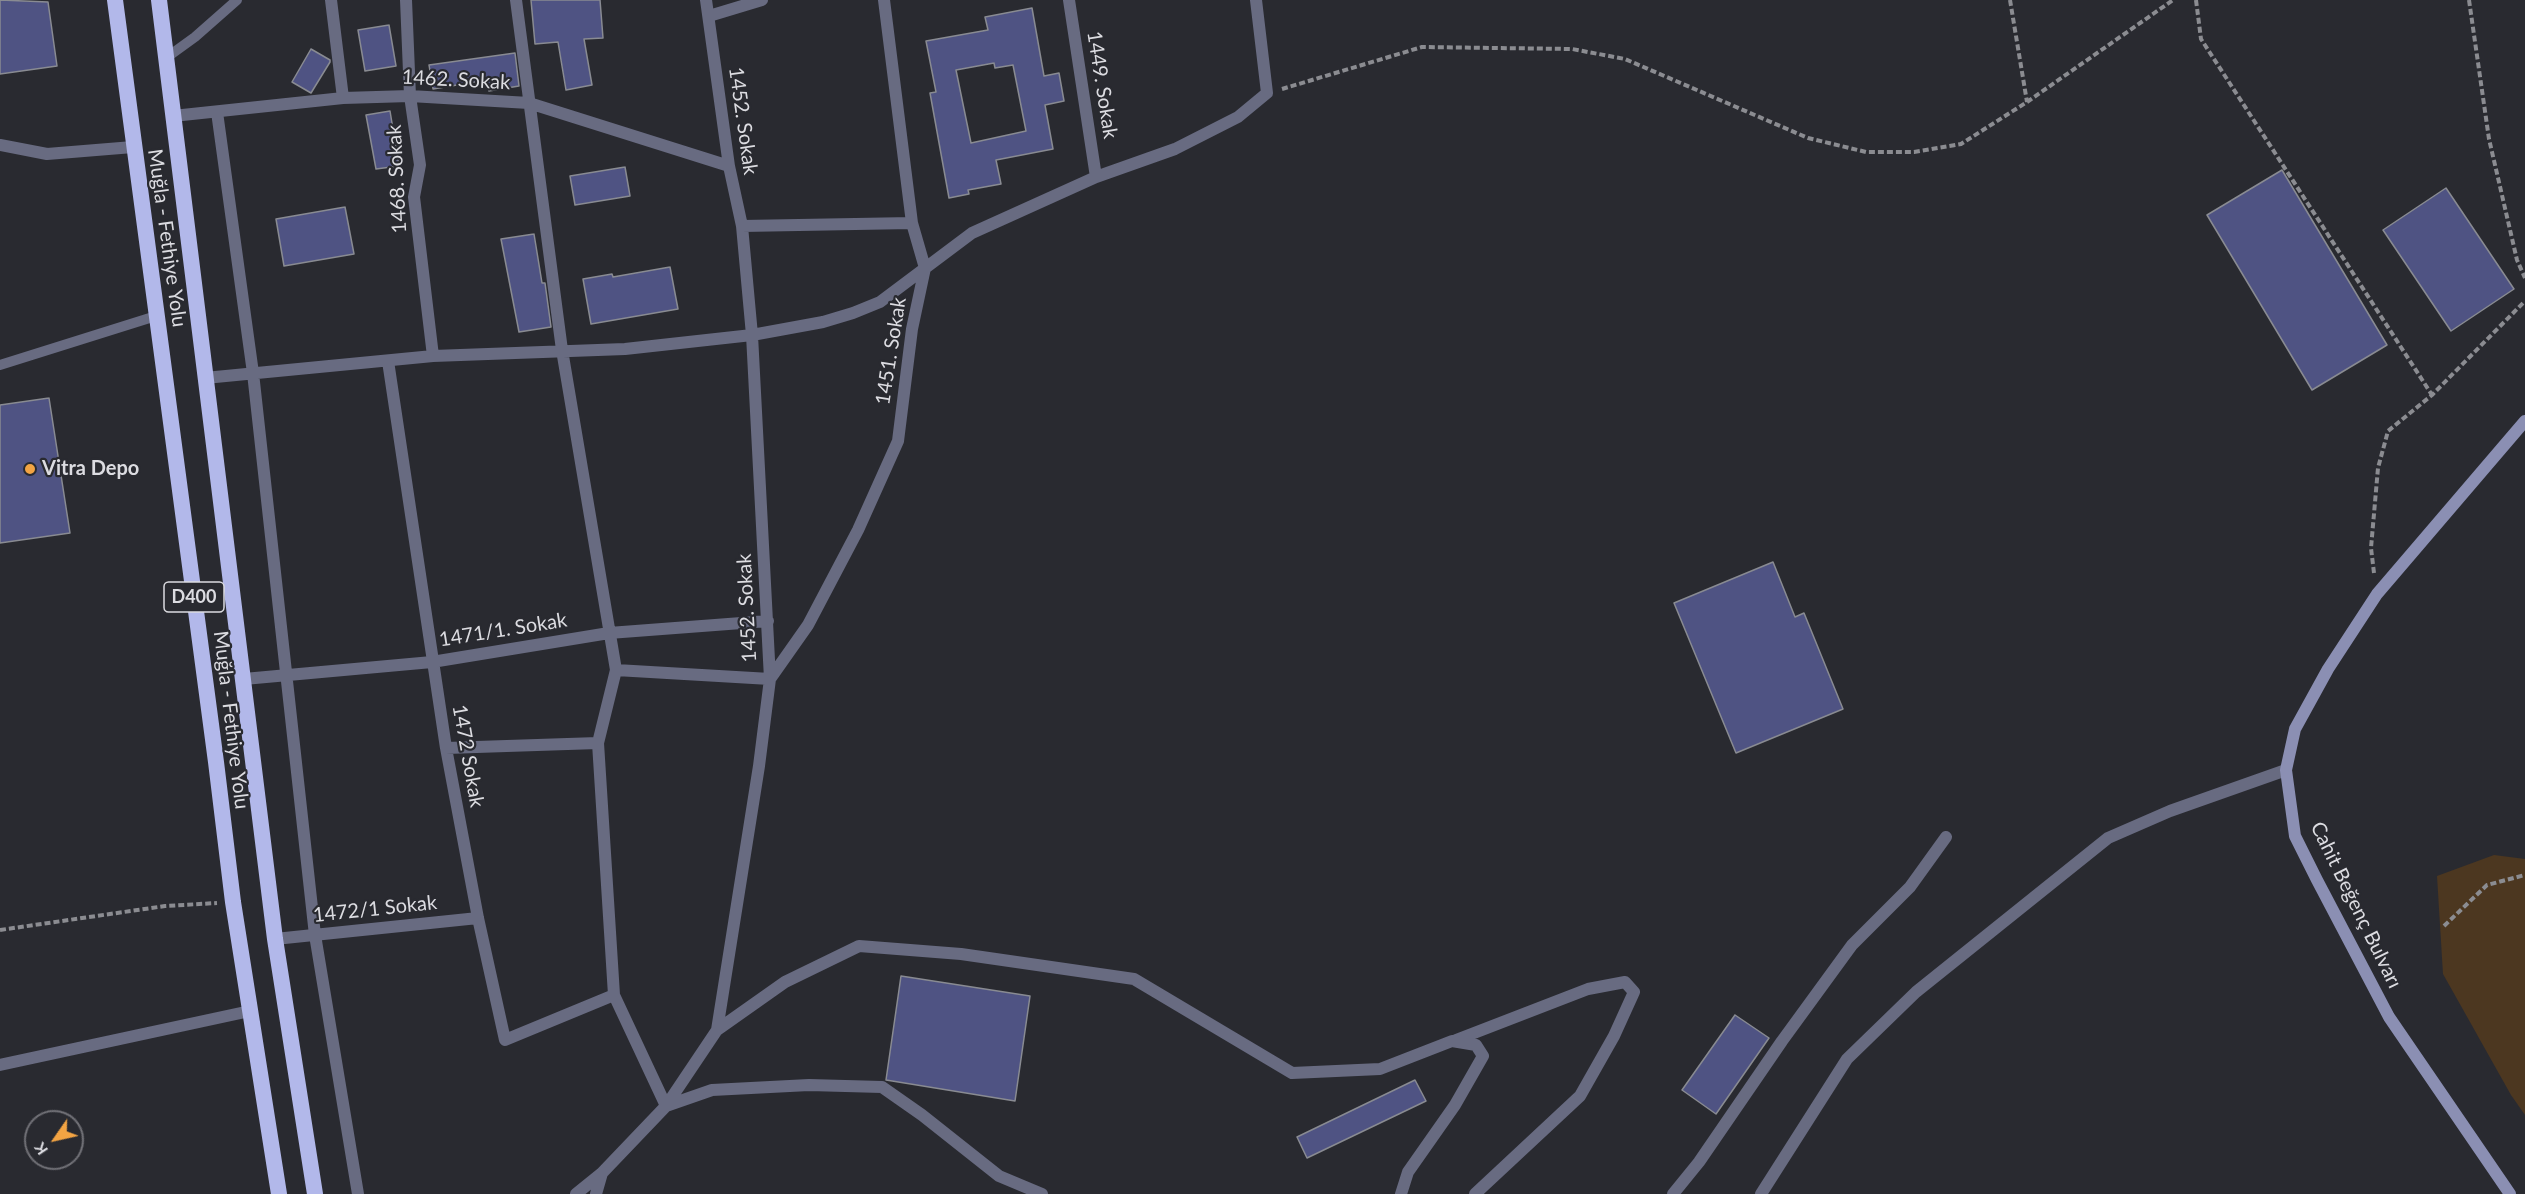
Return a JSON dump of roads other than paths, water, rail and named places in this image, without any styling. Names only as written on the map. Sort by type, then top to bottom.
[{"type":"highway","name":"Muğla - Fethiye Yolu","points":[[115,0],[233,902],[279,1194]]},
{"type":"highway","name":"Muğla - Fethiye Yolu","points":[[159,0],[275,939],[315,1194]]},
{"type":"main road","name":"Cahit Beğenç Bulvarı","points":[[2510,1194],[2390,1017],[2322,891],[2295,836],[2286,770],[2295,729],[2328,669],[2377,594],[2525,421]]},
{"type":"street","points":[[331,0],[342,98]]},
{"type":"street","name":"1468. Sokak","points":[[406,0],[410,96],[420,165],[414,196],[433,356]]},
{"type":"street","points":[[516,0],[561,350],[616,670],[598,743],[614,995],[666,1106],[712,1090],[809,1085],[882,1087],[922,1115],[999,1176],[1042,1194]]},
{"type":"street","name":"1452. Sokak","points":[[576,1194],[602,1173],[666,1106],[717,1030],[759,766],[770,679],[752,335],[742,226],[729,166],[706,0]]},
{"type":"street","points":[[709,16],[762,0]]},
{"type":"street","name":"1451. Sokak","points":[[770,679],[808,625],[858,530],[898,441],[912,329],[925,268],[912,223],[884,0]]},
{"type":"street","name":"1449. Sokak","points":[[1069,0],[1096,177]]},
{"type":"street","points":[[205,378],[433,356],[625,349],[752,335],[853,314],[880,302],[972,233],[1096,177],[1174,149],[1238,117],[1267,93],[1256,0]]},
{"type":"street","name":"1462. Sokak","points":[[173,116],[342,98],[410,96],[530,103],[729,166]]},
{"type":"street","points":[[217,112],[253,374],[315,935],[358,1194]]},
{"type":"street","points":[[0,146],[47,154],[133,147]]},
{"type":"street","points":[[742,226],[912,223]]},
{"type":"street","name":"1472 Sokak","points":[[388,361],[446,748],[478,918],[505,1040],[614,995]]},
{"type":"street","name":"1471/1. Sokak","points":[[244,679],[432,662],[609,633],[768,621]]},
{"type":"street","points":[[616,670],[770,679]]},
{"type":"street","points":[[446,748],[598,743]]},
{"type":"street","points":[[1761,1194],[1847,1059],[1916,992],[2108,838],[2169,811],[2286,770]]},
{"type":"street","points":[[1673,1194],[1699,1162],[1782,1041],[1852,945],[1910,887],[1946,837]]},
{"type":"street","name":"1472/1 Sokak","points":[[275,939],[478,918]]},
{"type":"street","points":[[717,1030],[785,982],[859,946],[961,954],[1134,979],[1292,1073],[1380,1069],[1588,989],[1625,982],[1634,992],[1614,1036],[1580,1096],[1474,1194]]},
{"type":"street","points":[[0,1065],[250,1011]]},
{"type":"street","points":[[1401,1194],[1408,1172],[1455,1105],[1483,1056],[1476,1045],[1452,1041]]},
{"type":"street","points":[[596,1194],[602,1173]]},
{"type":"lane","points":[[166,58],[195,37],[237,0]]},
{"type":"lane","points":[[0,365],[156,316]]},
{"type":"place","name":"Vitra Depo","points":[[30,469]]}]
